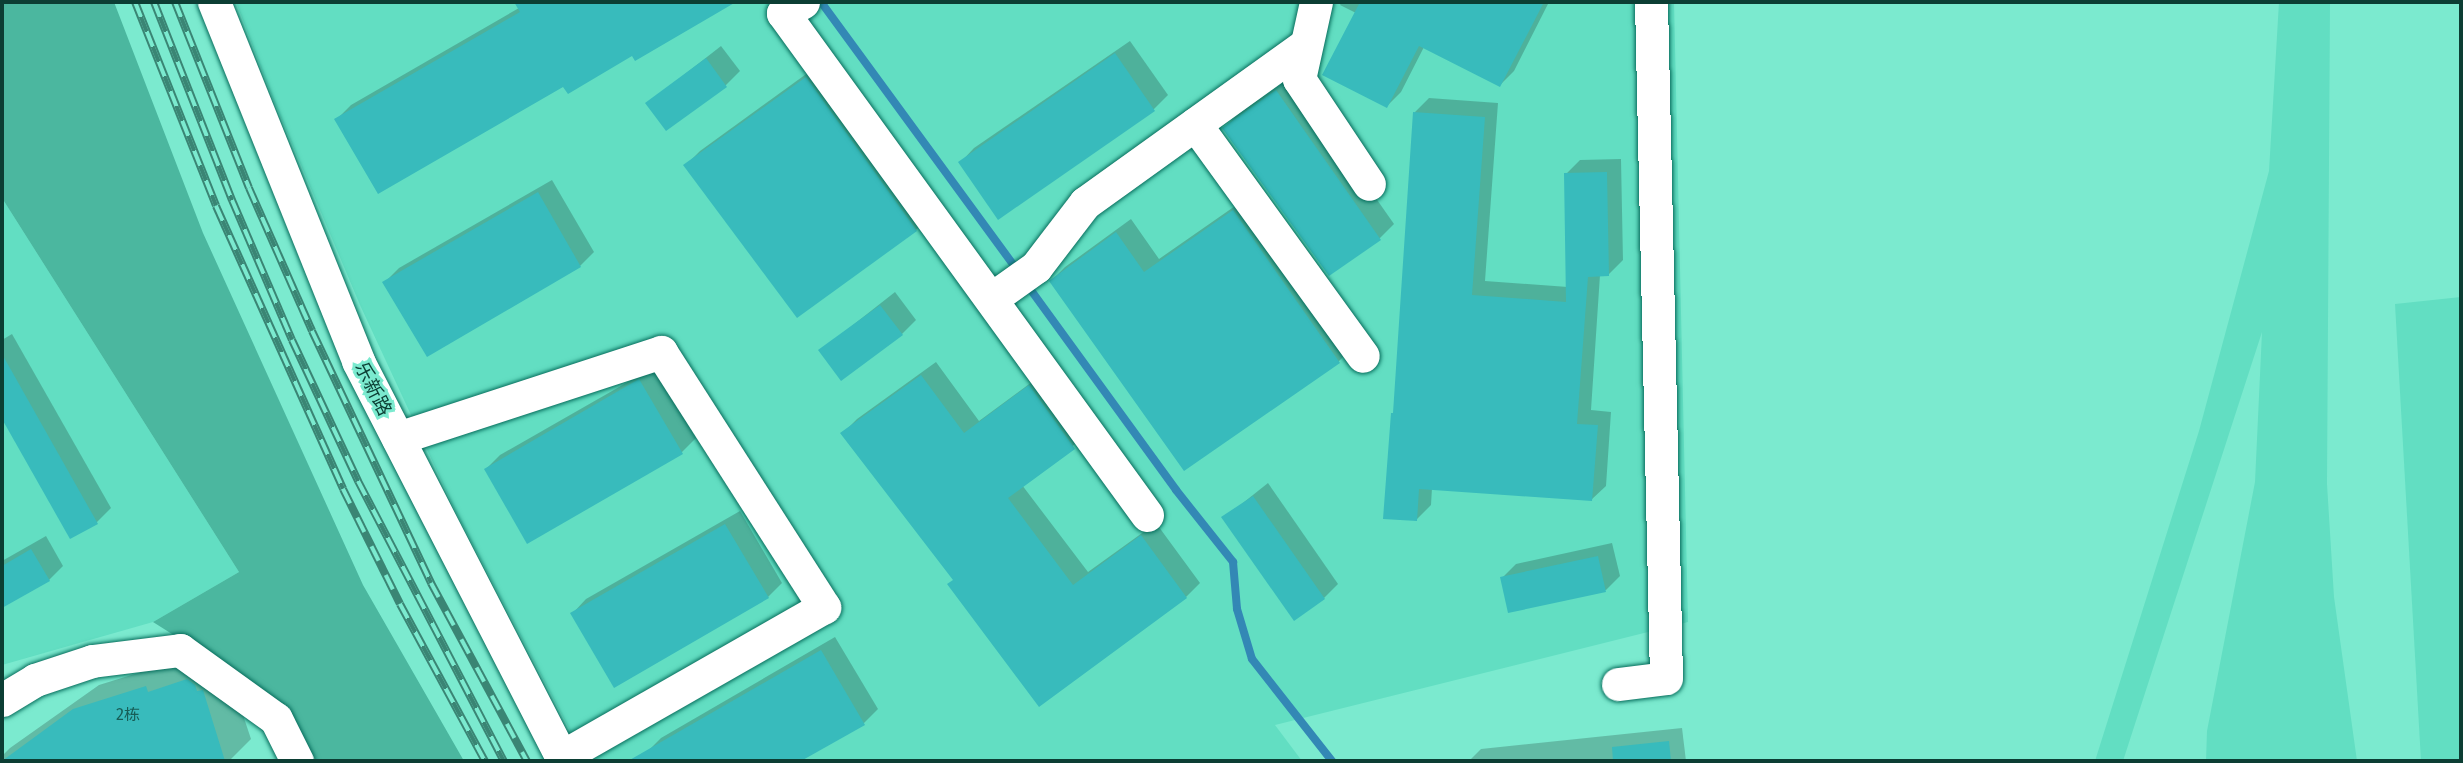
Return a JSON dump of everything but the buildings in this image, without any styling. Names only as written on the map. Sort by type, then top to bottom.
[{"type":"lane","name":"乐新路","points":[[214,2],[358,361],[563,759]]},
{"type":"lane","points":[[1316,2],[1298,79],[1369,184]]},
{"type":"lane","points":[[1618,684],[1666,678],[1651,2]]},
{"type":"lane","points":[[793,7],[991,299],[1147,515]]},
{"type":"lane","points":[[991,299],[1037,267],[1085,203],[1306,44]]},
{"type":"lane","points":[[1195,124],[1363,356]]},
{"type":"lane","points":[[398,438],[661,352],[824,607],[563,759]]},
{"type":"lane","points":[[2,701],[35,680],[82,663],[180,650],[276,719],[297,761]]},
{"type":"shaded area","points":[[2,2],[114,2],[203,233],[363,585],[464,761],[316,761],[280,702],[153,622],[239,572],[2,198]]},
{"type":"shaded area","points":[[236,2],[1674,2],[1688,622],[1275,725],[1302,761],[586,761],[456,512],[360,305],[272,96]]},
{"type":"shaded area","points":[[2279,2],[2330,2],[2327,484],[2334,597],[2357,761],[2206,761],[2207,731],[2255,482],[2262,332],[2123,761],[2095,761],[2199,431],[2269,171]]},
{"type":"shaded area","points":[[2,198],[239,572],[153,622],[2,665]]},
{"type":"shaded area","points":[[2461,297],[2461,761],[2421,761],[2395,304]]},
{"type":"waterway","points":[[821,2],[1018,271]]},
{"type":"waterway","points":[[1025,282],[1176,490],[1233,562],[1237,609],[1252,659],[1332,761]]},
{"type":"railway","points":[[135,2],[216,206],[343,489],[400,604],[485,761]]},
{"type":"railway","points":[[154,2],[232,200],[292,340],[358,481],[504,761]]},
{"type":"railway","points":[[175,2],[249,188],[312,331],[431,583],[527,761]]}]
